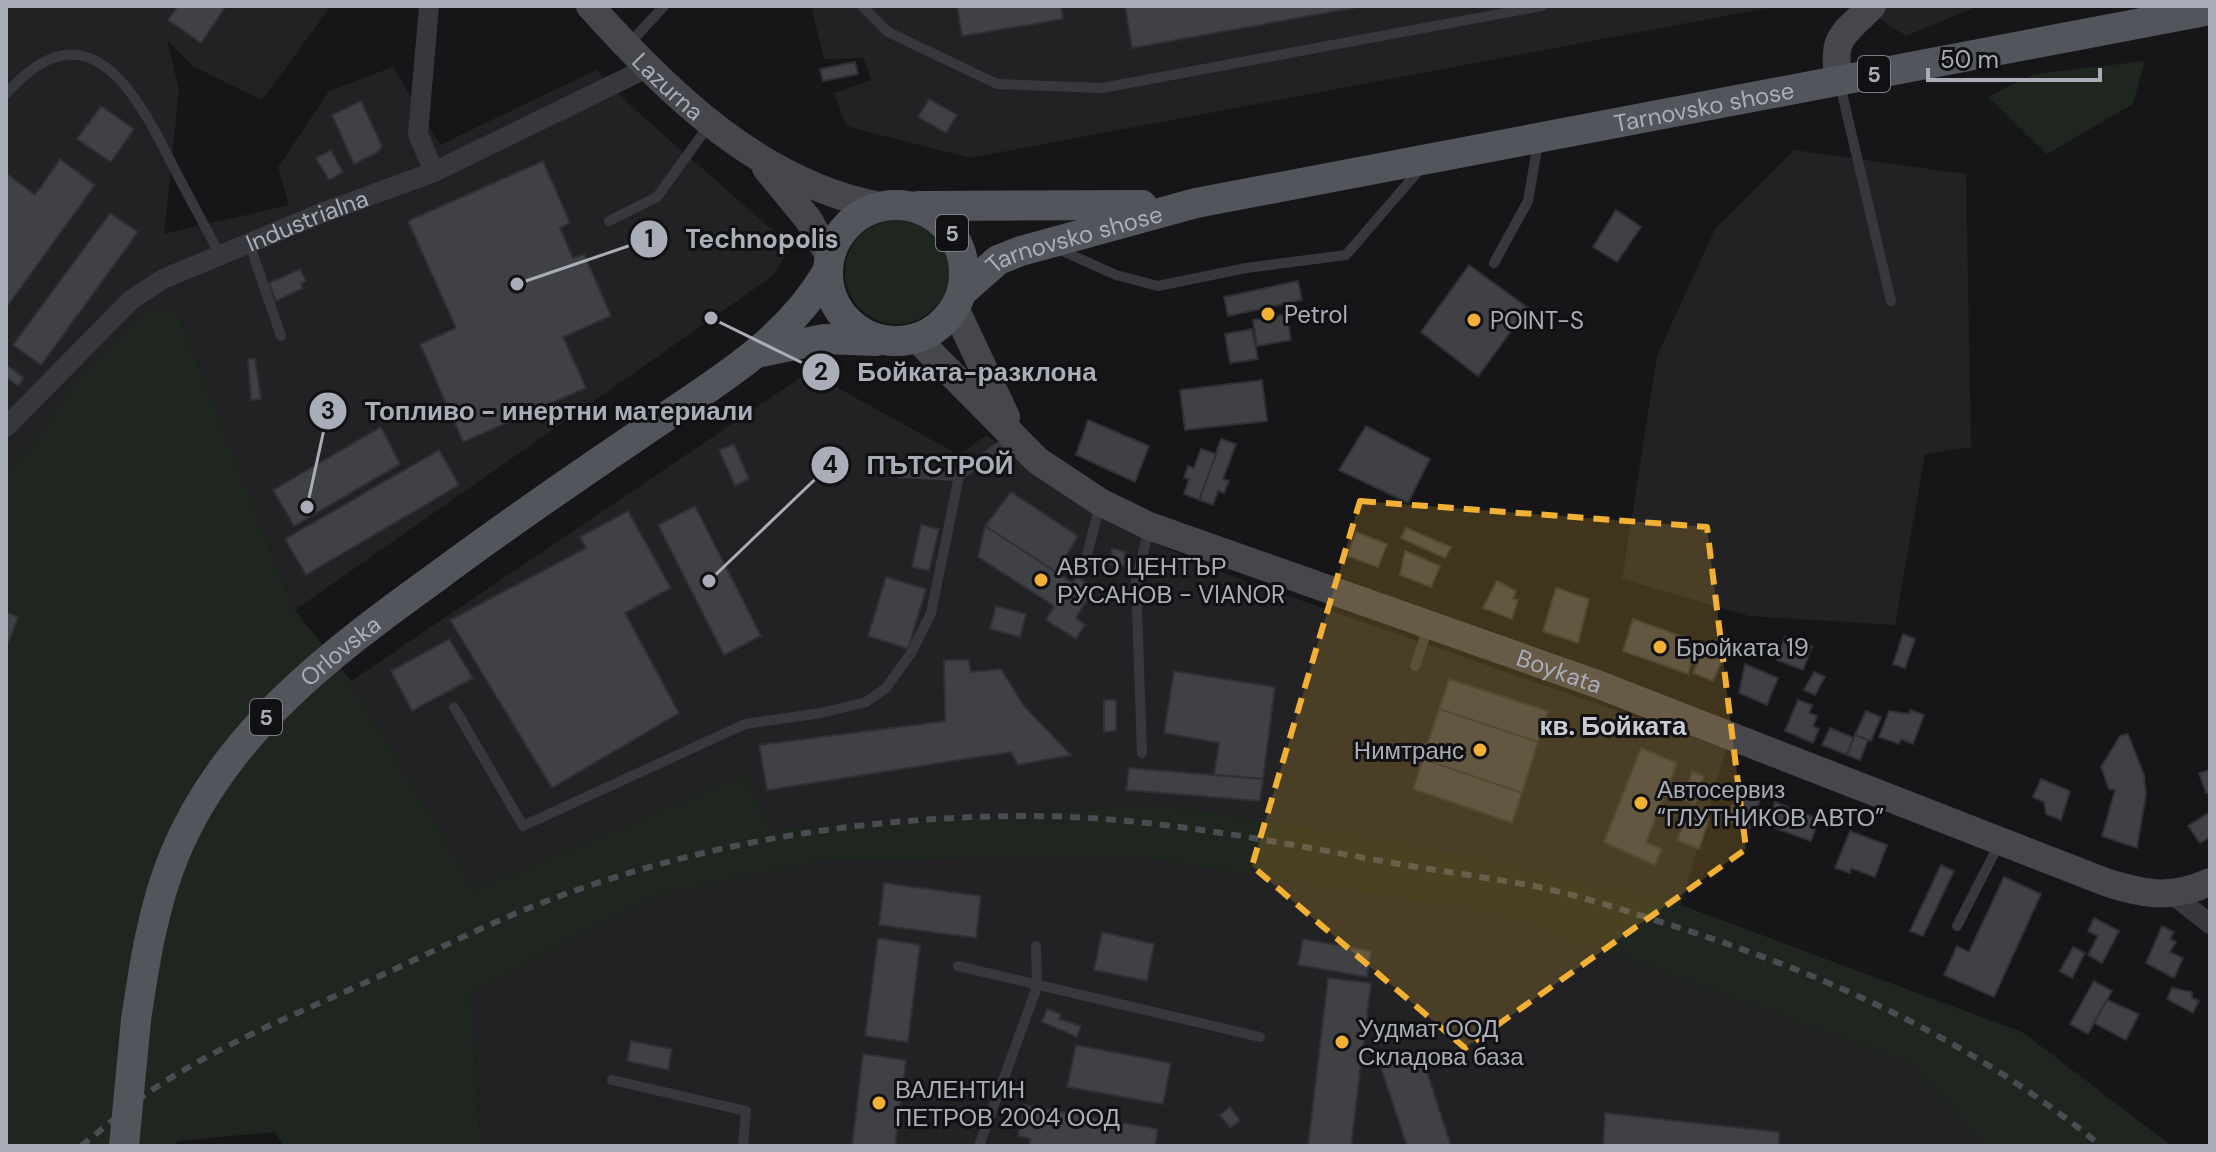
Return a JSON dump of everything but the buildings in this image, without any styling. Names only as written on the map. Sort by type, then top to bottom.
[{"type":"main road","name":"Tarnovsko shose","points":[[959,300],[998,260],[1196,203],[2210,10]]},
{"type":"main road","name":"Tarnovsko shose","points":[[913,206],[1064,208],[1196,203]]},
{"type":"main road","name":"5","points":[[828,264],[848,223],[880,206],[913,206],[933,215],[955,238],[965,269],[959,300],[945,322],[906,340]]},
{"type":"main road","points":[[828,264],[830,293],[847,320],[874,338],[906,340]]},
{"type":"main road","name":"Orlovska","points":[[124,1146],[136,1020],[156,917],[174,856],[216,780],[281,700],[375,622],[528,509],[760,353],[801,313],[828,264]]},
{"type":"main road","name":"Orlovska","points":[[760,353],[824,339],[906,340]]},
{"type":"street","points":[[429,6],[418,134],[434,172]]},
{"type":"street","points":[[1839,81],[1834,52],[1839,41],[1872,6]]},
{"type":"street","name":"Lazurna","points":[[593,9],[647,68],[710,123],[755,155],[829,194],[880,206]]},
{"type":"street","name":"Industrialna","points":[[6,427],[131,300],[174,273],[434,172],[647,68]]},
{"type":"street","name":"Lazurna","points":[[755,155],[808,219],[828,264]]},
{"type":"street","name":"Boykata","points":[[959,300],[1015,435]]},
{"type":"street","name":"Boykata","points":[[906,340],[1015,435],[1038,461],[1100,502],[1149,526],[1597,684],[2136,892],[2149,896],[2173,895],[2210,882]]},
{"type":"street","points":[[2173,895],[2210,924]]},
{"type":"lane","points":[[627,47],[664,6]]},
{"type":"lane","points":[[862,6],[888,32],[997,84],[1102,88],[1542,6]]},
{"type":"lane","points":[[6,94],[23,74],[53,53],[81,51],[115,70],[139,98],[220,255]]},
{"type":"lane","points":[[1839,81],[1891,301]]},
{"type":"lane","points":[[609,221],[657,197],[710,123]]},
{"type":"lane","points":[[1494,263],[1528,201],[1539,138]]},
{"type":"lane","points":[[1045,244],[1116,275],[1158,286],[1246,268],[1346,255],[1429,159]]},
{"type":"lane","points":[[249,243],[281,336]]},
{"type":"lane","points":[[899,473],[959,476],[1015,435]]},
{"type":"lane","points":[[454,707],[523,826],[745,724],[821,713],[866,702],[886,688],[931,613],[959,476]]},
{"type":"lane","points":[[1085,563],[1100,502]]},
{"type":"lane","points":[[1142,753],[1136,581],[1149,526]]},
{"type":"lane","points":[[1415,666],[1429,626]]},
{"type":"lane","points":[[1957,926],[2000,842]]},
{"type":"lane","points":[[979,1146],[1037,987],[1036,946]]},
{"type":"lane","points":[[958,966],[1260,1037]]},
{"type":"lane","points":[[612,1080],[746,1111],[743,1146]]},
{"type":"highlighted area","points":[[1360,501],[1707,527],[1746,849],[1465,1048],[1252,866]]},
{"type":"shaded area","points":[[6,6],[331,6],[262,100],[194,67],[167,40],[179,90],[164,234],[289,205],[278,167],[329,91],[393,67],[440,145],[596,70],[632,107],[792,247],[771,277],[295,610],[177,311],[144,312],[72,385],[28,449],[6,474]]},
{"type":"shaded area","points":[[811,6],[1778,6],[970,158],[846,126],[834,93],[871,80],[864,58],[824,59]]},
{"type":"shaded area","points":[[1860,6],[1978,6],[1906,36]]},
{"type":"shaded area","points":[[2145,61],[2133,104],[2047,154],[1988,97],[2034,74]]},
{"type":"shaded area","points":[[1794,150],[1966,174],[1971,447],[1925,454],[1895,625],[1749,616],[1622,579],[1657,356],[1715,229]]},
{"type":"shaded area","points":[[897,220],[917,224],[940,243],[949,272],[945,292],[926,315],[897,324],[877,320],[854,301],[845,272],[849,252],[868,229]]},
{"type":"shaded area","points":[[177,311],[295,610],[351,681],[475,889],[746,774],[770,830],[1160,805],[1416,845],[1681,905],[2022,1032],[2172,1146],[1985,1146],[1911,1064],[1505,914],[1137,857],[826,860],[656,896],[471,992],[481,1146],[285,1146],[274,1132],[178,1141],[174,1146],[6,1146],[6,474],[28,449],[72,385],[144,312]]},
{"type":"shaded area","points":[[809,372],[959,455],[986,435],[1079,501],[1166,548],[1237,578],[1726,749],[1681,905],[1416,845],[1160,805],[769,830],[746,774],[475,889],[351,681]]},
{"type":"shaded area","points":[[1137,857],[1505,914],[1911,1064],[1985,1146],[481,1146],[471,992],[656,896],[826,860]]},
{"type":"railway","points":[[81,1146],[149,1092],[205,1058],[492,924],[560,896],[674,860],[791,835],[910,821],[1029,816],[1126,821],[1224,833],[1534,886],[1607,905],[1737,947],[1901,1017],[2004,1075],[2101,1146]]},
{"type":"place","name":"Technopolis","points":[[517,284]]},
{"type":"place","name":"Petrol","points":[[1268,314]]},
{"type":"place","name":"Бойката-разклона","points":[[711,318]]},
{"type":"place","name":"POINT-S","points":[[1474,320]]},
{"type":"place","name":"Топливо - инертни материали","points":[[307,507]]},
{"type":"place","name":"АВТО ЦЕНТЪР РУСАНОВ - VIANOR","points":[[1041,580]]},
{"type":"place","name":"ПЪТСТРОЙ","points":[[709,581]]},
{"type":"place","name":"Бройката 19","points":[[1660,647]]},
{"type":"place","name":"Нимтранс","points":[[1480,750]]},
{"type":"place","name":"Автосервиз “ГЛУТНИКОВ АВТО”","points":[[1641,803]]},
{"type":"place","name":"Уудмат ООД Складова база","points":[[1342,1042]]},
{"type":"place","name":"ВАЛЕНТИН ПЕТРОВ 2004 ООД","points":[[879,1103]]},
{"type":"district","name":"кв. Бойката","points":[[1613,726]]}]
